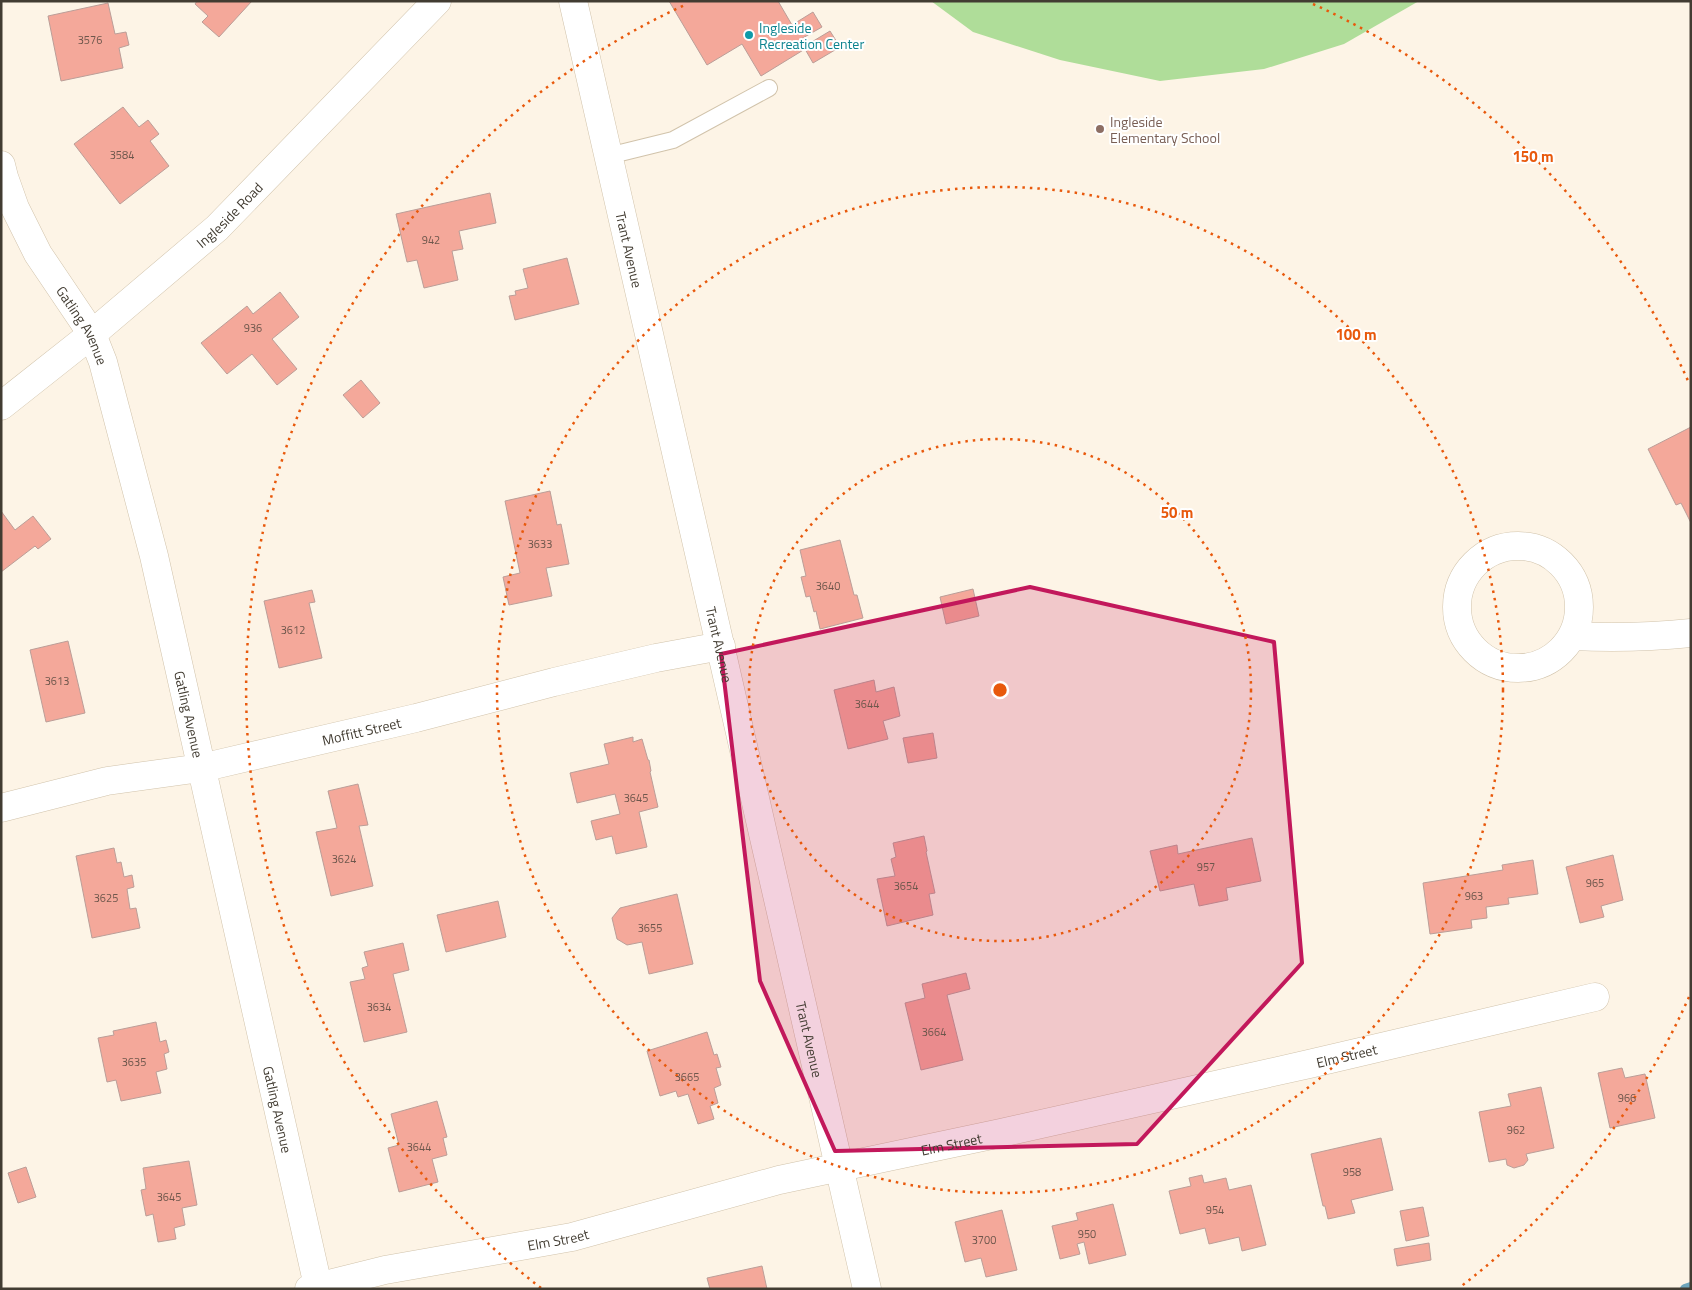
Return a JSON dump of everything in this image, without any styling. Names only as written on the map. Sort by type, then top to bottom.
[{"type":"street","name":"Ingleside Road","points":[[1,406],[92,334],[217,228],[437,1]]},
{"type":"street","name":"Trant Avenue","points":[[573,1],[867,1289]]},
{"type":"street","name":"Gatling Avenue","points":[[1,165],[8,210],[92,334],[103,362],[154,556],[313,1288]]},
{"type":"street","points":[[1515,545],[1537,548],[1556,559],[1570,575],[1578,595],[1579,612],[1573,636],[1555,657],[1536,667],[1510,669],[1493,664],[1478,655],[1465,638],[1457,618],[1456,600],[1463,579],[1476,562],[1494,550],[1515,545]]},
{"type":"street","points":[[1573,636],[1655,637],[1691,633]]},
{"type":"street","name":"Moffitt Street","points":[[1,808],[107,781],[201,768],[416,718],[554,682],[721,646]]},
{"type":"street","name":"Elm Street","points":[[313,1288],[386,1270],[572,1237],[779,1180],[1001,1133],[1594,997]]},
{"type":"lane","points":[[608,156],[673,140],[768,88]]},
{"type":"highlighted area","points":[[1030,587],[1274,642],[1302,963],[1137,1144],[835,1151],[760,981],[721,654]]},
{"type":"green space","points":[[931,1],[1419,1],[1344,44],[1264,69],[1160,81],[1060,60],[973,32]]},
{"type":"building","points":[[197,1],[252,1],[219,37],[202,22],[208,16],[195,4]]},
{"type":"building","name":"Ingleside Recreation Center","points":[[669,1],[778,1],[792,25],[813,12],[822,27],[801,39],[805,46],[830,31],[840,47],[813,63],[805,49],[761,76],[742,44],[707,65]]},
{"type":"building","points":[[108,3],[115,34],[126,32],[129,45],[119,48],[123,68],[61,81],[48,16]]},
{"type":"building","points":[[123,107],[139,127],[148,120],[159,134],[150,141],[169,166],[120,204],[74,144]]},
{"type":"building","points":[[490,193],[496,223],[459,231],[463,249],[452,251],[458,280],[424,288],[417,260],[407,262],[396,214]]},
{"type":"building","points":[[567,258],[579,304],[515,320],[509,296],[516,295],[515,291],[528,288],[523,269]]},
{"type":"building","points":[[280,292],[299,317],[272,339],[297,369],[277,385],[252,354],[227,374],[201,343],[247,306],[253,314]]},
{"type":"building","points":[[361,380],[380,403],[363,418],[343,395]]},
{"type":"building","points":[[1691,427],[1691,523],[1681,503],[1676,505],[1648,449]]},
{"type":"building","points":[[550,491],[557,525],[561,524],[569,564],[546,568],[552,596],[509,605],[503,577],[520,573],[505,501]]},
{"type":"building","points":[[1,511],[15,530],[33,516],[51,539],[38,549],[35,546],[1,572]]},
{"type":"building","points":[[840,540],[854,595],[857,595],[863,618],[820,629],[810,596],[806,597],[801,577],[806,576],[800,550]]},
{"type":"building","points":[[973,589],[979,616],[946,624],[940,597]]},
{"type":"building","points":[[312,590],[315,602],[309,603],[322,658],[279,668],[264,601]]},
{"type":"building","points":[[68,641],[85,713],[46,722],[30,650]]},
{"type":"building","points":[[874,680],[876,692],[894,687],[900,716],[883,721],[888,739],[848,749],[834,690]]},
{"type":"building","points":[[933,733],[937,758],[908,763],[903,738]]},
{"type":"building","points":[[633,737],[633,742],[642,739],[649,760],[658,807],[639,812],[647,847],[616,854],[612,836],[596,840],[591,821],[620,814],[615,794],[577,803],[570,773],[609,764],[604,744]]},
{"type":"building","points":[[358,784],[368,825],[359,826],[373,886],[331,896],[316,832],[337,828],[328,791]]},
{"type":"building","points":[[924,836],[935,893],[929,894],[933,915],[887,926],[877,879],[895,876],[891,859],[896,857],[893,843]]},
{"type":"building","points":[[1252,838],[1261,881],[1226,888],[1228,900],[1199,906],[1194,884],[1160,891],[1150,851],[1177,845],[1178,854]]},
{"type":"building","points":[[114,848],[117,863],[121,862],[124,877],[132,875],[134,887],[127,889],[130,909],[136,908],[140,928],[92,938],[76,856]]},
{"type":"building","points":[[1613,855],[1623,900],[1601,906],[1604,917],[1580,923],[1566,867]]},
{"type":"building","points":[[1533,860],[1538,894],[1508,898],[1509,904],[1486,907],[1487,918],[1471,920],[1472,928],[1430,934],[1423,883],[1503,870],[1502,865]]},
{"type":"building","points":[[677,894],[693,964],[649,974],[642,942],[627,945],[617,939],[612,918],[620,908]]},
{"type":"building","points":[[498,901],[506,937],[446,952],[437,915]]},
{"type":"building","points":[[403,943],[409,970],[393,974],[407,1032],[364,1042],[350,982],[365,979],[362,968],[368,966],[364,952]]},
{"type":"building","points":[[966,973],[970,989],[947,995],[963,1060],[921,1070],[905,1003],[925,998],[922,984]]},
{"type":"building","points":[[156,1022],[160,1042],[166,1040],[169,1052],[164,1054],[167,1069],[156,1072],[161,1093],[121,1101],[116,1080],[107,1082],[98,1038],[114,1035],[113,1031]]},
{"type":"building","points":[[707,1032],[714,1055],[717,1054],[721,1067],[716,1068],[721,1085],[714,1088],[718,1103],[710,1106],[714,1119],[698,1124],[688,1094],[678,1097],[676,1091],[660,1096],[647,1051]]},
{"type":"building","points":[[1622,1068],[1625,1078],[1645,1074],[1655,1118],[1610,1128],[1598,1073]]},
{"type":"building","points":[[1541,1087],[1554,1148],[1526,1154],[1528,1160],[1524,1165],[1514,1168],[1507,1165],[1506,1159],[1489,1162],[1479,1112],[1511,1106],[1508,1094]]},
{"type":"building","points":[[437,1101],[447,1137],[443,1138],[447,1155],[432,1159],[438,1182],[399,1192],[388,1148],[399,1145],[391,1114]]},
{"type":"building","points":[[1381,1138],[1393,1190],[1351,1200],[1355,1213],[1328,1219],[1325,1206],[1323,1206],[1311,1154]]},
{"type":"building","points":[[189,1161],[197,1205],[182,1208],[185,1225],[174,1228],[176,1239],[158,1242],[153,1214],[146,1216],[141,1190],[146,1189],[143,1168]]},
{"type":"building","points":[[26,1167],[36,1197],[18,1203],[8,1173]]},
{"type":"building","points":[[1202,1175],[1204,1183],[1226,1178],[1229,1190],[1251,1185],[1266,1245],[1242,1251],[1239,1237],[1209,1244],[1205,1228],[1180,1234],[1169,1191],[1191,1186],[1189,1178]]},
{"type":"building","points":[[1113,1204],[1126,1255],[1089,1264],[1084,1242],[1077,1244],[1080,1254],[1060,1259],[1052,1226],[1078,1220],[1076,1213]]},
{"type":"building","points":[[1423,1207],[1429,1236],[1406,1241],[1400,1211]]},
{"type":"building","points":[[1002,1210],[1017,1270],[986,1277],[981,1258],[965,1262],[955,1222]]},
{"type":"building","points":[[1429,1243],[1431,1260],[1397,1266],[1394,1249]]},
{"type":"building","points":[[762,1266],[767,1289],[710,1289],[707,1278]]},
{"type":"waterway","points":[[1685,1289],[1691,1287]]},
{"type":"place","name":"Ingleside Recreation Center","points":[[749,35]]},
{"type":"place","name":"Ingleside Elementary School","points":[[1100,129]]}]
